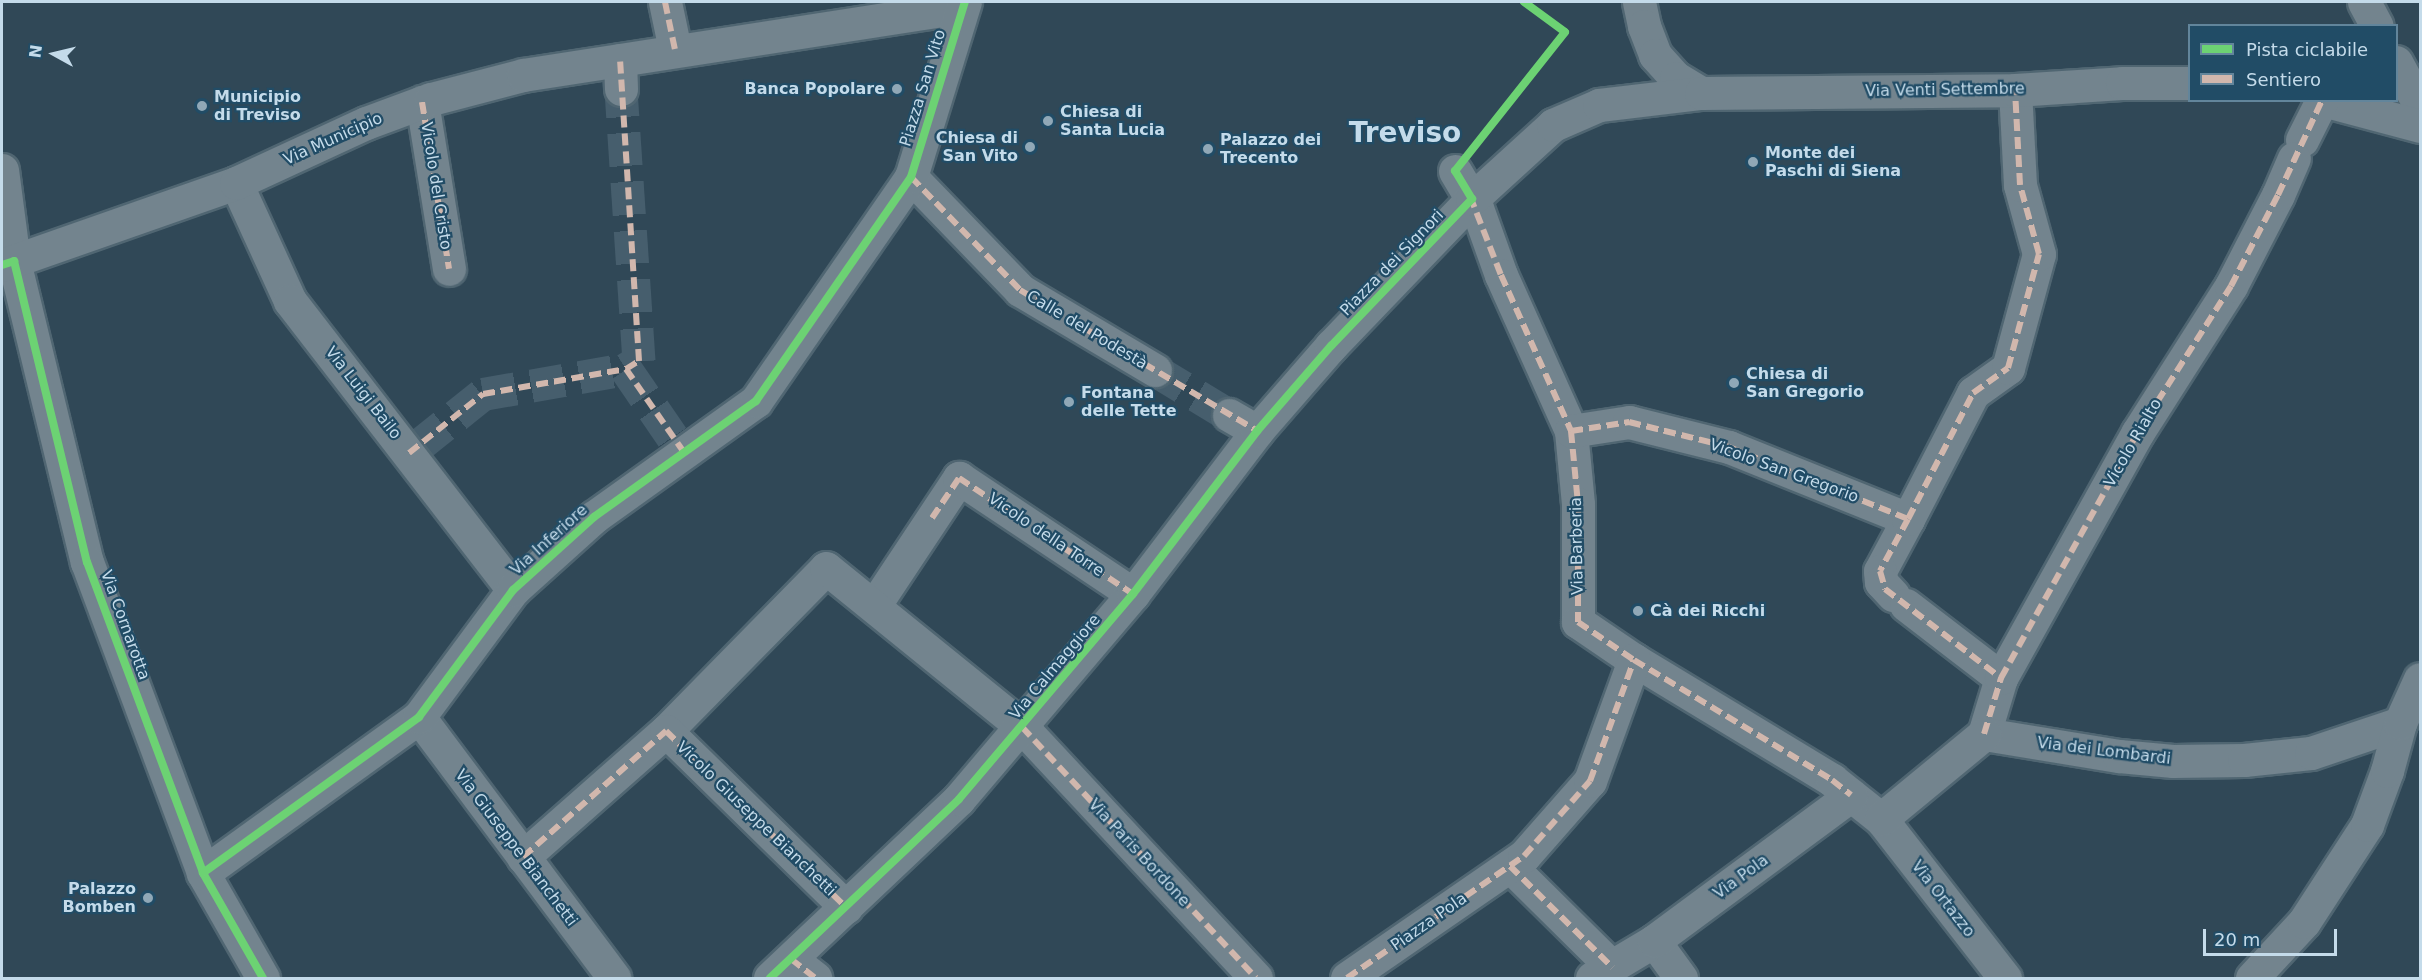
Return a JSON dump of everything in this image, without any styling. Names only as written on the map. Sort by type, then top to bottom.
[{"type":"street","points":[[665,2],[675,50]]},
{"type":"street","points":[[1639,2],[1644,26],[1655,55],[1676,78],[1701,93]]},
{"type":"street","points":[[2364,2],[2376,24]]},
{"type":"street","name":"Piazza San Vito","points":[[675,50],[851,12],[964,4],[911,177]]},
{"type":"street","name":"Via Municipio","points":[[8,263],[236,183],[366,123],[422,102],[523,75],[621,75],[675,50]]},
{"type":"street","points":[[2398,64],[2421,106]]},
{"type":"street","name":"Via Venti Settembre","points":[[1701,93],[2015,90],[2122,82],[2188,83]]},
{"type":"street","points":[[2001,678],[1899,600],[1881,582],[1880,571],[1972,393],[2008,368],[2039,254],[2020,185],[2015,90]]},
{"type":"street","name":"Piazza dei Signori","points":[[1331,346],[1472,199],[1552,125],[1599,105],[1701,93]]},
{"type":"street","name":"Vicolo del Cristo","points":[[422,102],[449,269]]},
{"type":"street","name":"Vicolo Rialto","points":[[1984,734],[2001,678],[2138,432],[2231,286],[2322,102]]},
{"type":"street","points":[[2331,102],[2421,126]]},
{"type":"street","name":"Via Cornarotta","points":[[2,170],[8,263],[87,562],[203,873],[263,978]]},
{"type":"street","name":"Via Barberia","points":[[1455,171],[1472,199],[1501,275],[1571,431],[1578,504],[1578,622],[1634,660],[1832,780],[1851,795]]},
{"type":"street","name":"Calle del Podestà","points":[[911,177],[1020,290],[1155,370]]},
{"type":"street","name":"Via Inferiore","points":[[203,873],[419,717],[513,590],[594,517],[680,446],[756,401],[911,177]]},
{"type":"street","name":"Via Luigi Bailo","points":[[236,183],[290,301],[414,449],[513,590]]},
{"type":"street","name":"Via Calmaggiore","points":[[792,972],[846,907],[959,799],[1022,727],[1133,594],[1257,431],[1331,346]]},
{"type":"street","points":[[1228,415],[1257,431]]},
{"type":"street","name":"Vicolo San Gregorio","points":[[1571,431],[1629,422],[1729,447],[1908,519]]},
{"type":"street","name":"Vicolo della Torre","points":[[874,606],[959,478],[1133,594]]},
{"type":"street","name":"Via Paris Bordone","points":[[825,568],[1022,727],[1256,978]]},
{"type":"street","name":"Vicolo Giuseppe Bianchetti","points":[[522,857],[666,731],[825,568]]},
{"type":"street","name":"Piazza Pola","points":[[1347,978],[1517,861],[1590,781],[1634,660]]},
{"type":"street","points":[[2252,978],[2304,922],[2367,825],[2387,771],[2400,723],[2421,679]]},
{"type":"street","name":"Via Giuseppe Bianchetti","points":[[419,717],[614,978]]},
{"type":"street","name":"Via dei Lombardi","points":[[1984,734],[2119,756],[2174,761],[2244,760],[2311,753],[2400,723]]},
{"type":"street","name":"Vicolo Giuseppe Bianchetti","points":[[666,731],[846,907]]},
{"type":"street","points":[[1881,819],[1984,734]]},
{"type":"street","name":"Via Ortazzo","points":[[1851,795],[1881,819],[2005,978]]},
{"type":"street","name":"Via Pola","points":[[1622,960],[1851,795]]},
{"type":"street","points":[[1517,861],[1622,960],[1681,978]]},
{"type":"tunnel","points":[[418,446],[483,394],[626,369],[639,361],[621,89]]},
{"type":"tunnel","points":[[626,369],[674,439]]},
{"type":"tunnel","points":[[1155,370],[1229,415]]},
{"type":"marked path","points":[[665,2],[675,50]]},
{"type":"marked path","points":[[409,453],[483,394],[626,369],[639,361],[620,60]]},
{"type":"marked path","points":[[1908,519],[1973,393],[2008,368],[2039,254],[2020,185],[2015,90]]},
{"type":"marked path","points":[[422,102],[449,269]]},
{"type":"marked path","points":[[1984,734],[2001,678],[2138,432],[2231,286],[2278,195],[2321,102]]},
{"type":"marked path","points":[[911,177],[1020,290],[1257,431]]},
{"type":"marked path","points":[[1470,196],[1501,275],[1571,431],[1578,504],[1578,622],[1634,660],[1832,780],[1851,795]]},
{"type":"marked path","points":[[626,369],[685,454]]},
{"type":"marked path","points":[[1571,431],[1629,422],[1729,447],[1908,519],[1880,571],[1885,589],[2001,678]]},
{"type":"marked path","points":[[932,518],[959,478],[1133,594]]},
{"type":"marked path","points":[[1347,978],[1524,856],[1590,781],[1634,660]]},
{"type":"marked path","points":[[1022,727],[1256,978]]},
{"type":"marked path","points":[[523,857],[666,731],[846,907]]},
{"type":"marked path","points":[[1510,866],[1612,967]]},
{"type":"marked path","points":[[791,959],[815,978]]},
{"type":"cycle path","points":[[203,873],[419,717],[513,590],[594,517],[756,401],[911,177],[965,2]]},
{"type":"cycle path","points":[[770,978],[959,799],[1133,594],[1257,431],[1331,346],[1472,199],[1455,171],[1565,32],[1524,2]]},
{"type":"cycle path","points":[[2,265],[14,261],[87,562],[203,873],[263,978]]},
{"type":"place","name":"Banca Popolare","points":[[897,89]]},
{"type":"place","name":"Municipio di Treviso","points":[[202,106]]},
{"type":"place","name":"Chiesa di Santa Lucia","points":[[1048,121]]},
{"type":"place","name":"Chiesa di San Vito","points":[[1030,147]]},
{"type":"place","name":"Palazzo dei Trecento","points":[[1208,149]]},
{"type":"place","name":"Monte dei Paschi di Siena","points":[[1753,162]]},
{"type":"place","name":"Chiesa di San Gregorio","points":[[1734,383]]},
{"type":"place","name":"Fontana delle Tette","points":[[1069,402]]},
{"type":"place","name":"Cà dei Ricchi","points":[[1638,611]]},
{"type":"place","name":"Palazzo Bomben","points":[[148,898]]},
{"type":"district","name":"Treviso","points":[[1405,133]]}]
